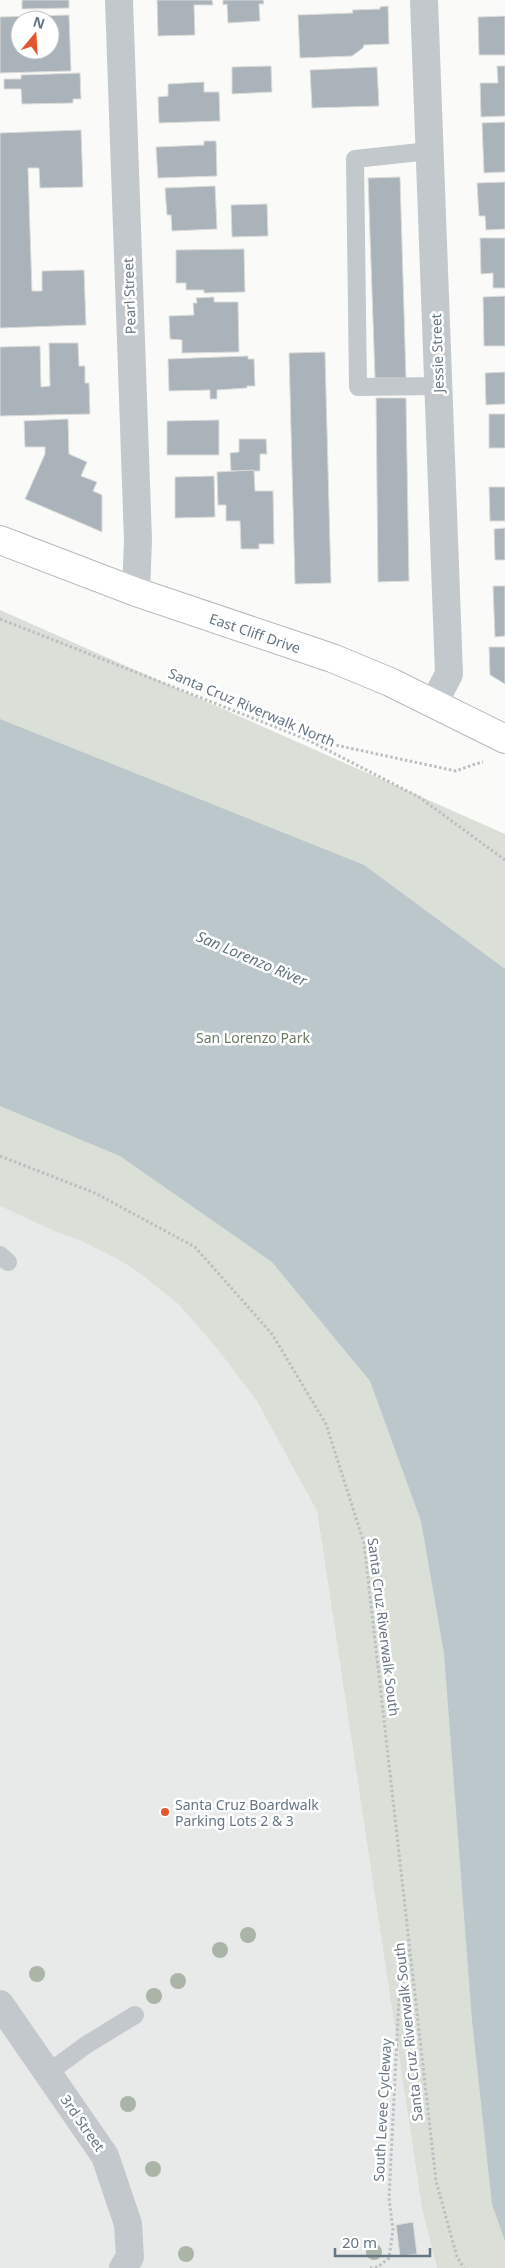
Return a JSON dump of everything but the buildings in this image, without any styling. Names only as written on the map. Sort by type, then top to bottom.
[{"type":"main road","name":"East Cliff Drive","points":[[0,540],[136,592],[332,658],[434,703],[505,739]]},
{"type":"street","name":"Pearl Street","points":[[119,0],[138,530],[136,592]]},
{"type":"street","name":"Jessie Street","points":[[424,0],[449,674],[434,703]]},
{"type":"street","name":"3rd Street","points":[[0,2004],[105,2156],[128,2224],[126,2262]]},
{"type":"lane","points":[[429,152],[355,159],[358,387],[438,386]]},
{"type":"lane","points":[[48,2073],[86,2045],[135,2015]]},
{"type":"path","name":"Santa Cruz Riverwalk North","points":[[0,619],[306,739],[419,797],[505,860]]},
{"type":"path","points":[[306,739],[456,771],[472,764]]},
{"type":"path","name":"Santa Cruz Riverwalk South","points":[[0,1156],[95,1193],[195,1247],[272,1334],[326,1424],[364,1543],[436,2180],[457,2257],[464,2268]]},
{"type":"path","name":"South Levee Cycleway","points":[[370,2268],[378,2267],[389,2258],[393,2230],[388,2198],[399,1999],[410,1941]]},
{"type":"shaded area","name":"Santa Cruz Boardwalk Parking Lots 2 & 3","points":[[0,1206],[79,1240],[121,1261],[142,1274],[178,1304],[217,1347],[258,1401],[317,1511],[422,2209],[437,2268],[0,2268]]},
{"type":"green space","name":"San Lorenzo Park","points":[[0,610],[505,834],[505,2268],[437,2268],[422,2209],[317,1511],[257,1401],[216,1347],[178,1304],[141,1274],[121,1261],[79,1240],[0,1206]]},
{"type":"water","name":"San Lorenzo Park","points":[[0,719],[364,865],[505,969],[505,2241],[492,2204],[472,2020],[444,1653],[421,1521],[370,1381],[272,1262],[120,1156],[0,1106]]},
{"type":"place","name":"Santa Cruz Boardwalk Parking Lots 2 & 3","points":[[165,1812]]},
{"type":"water label","name":"San Lorenzo River","points":[[252,958]]}]
